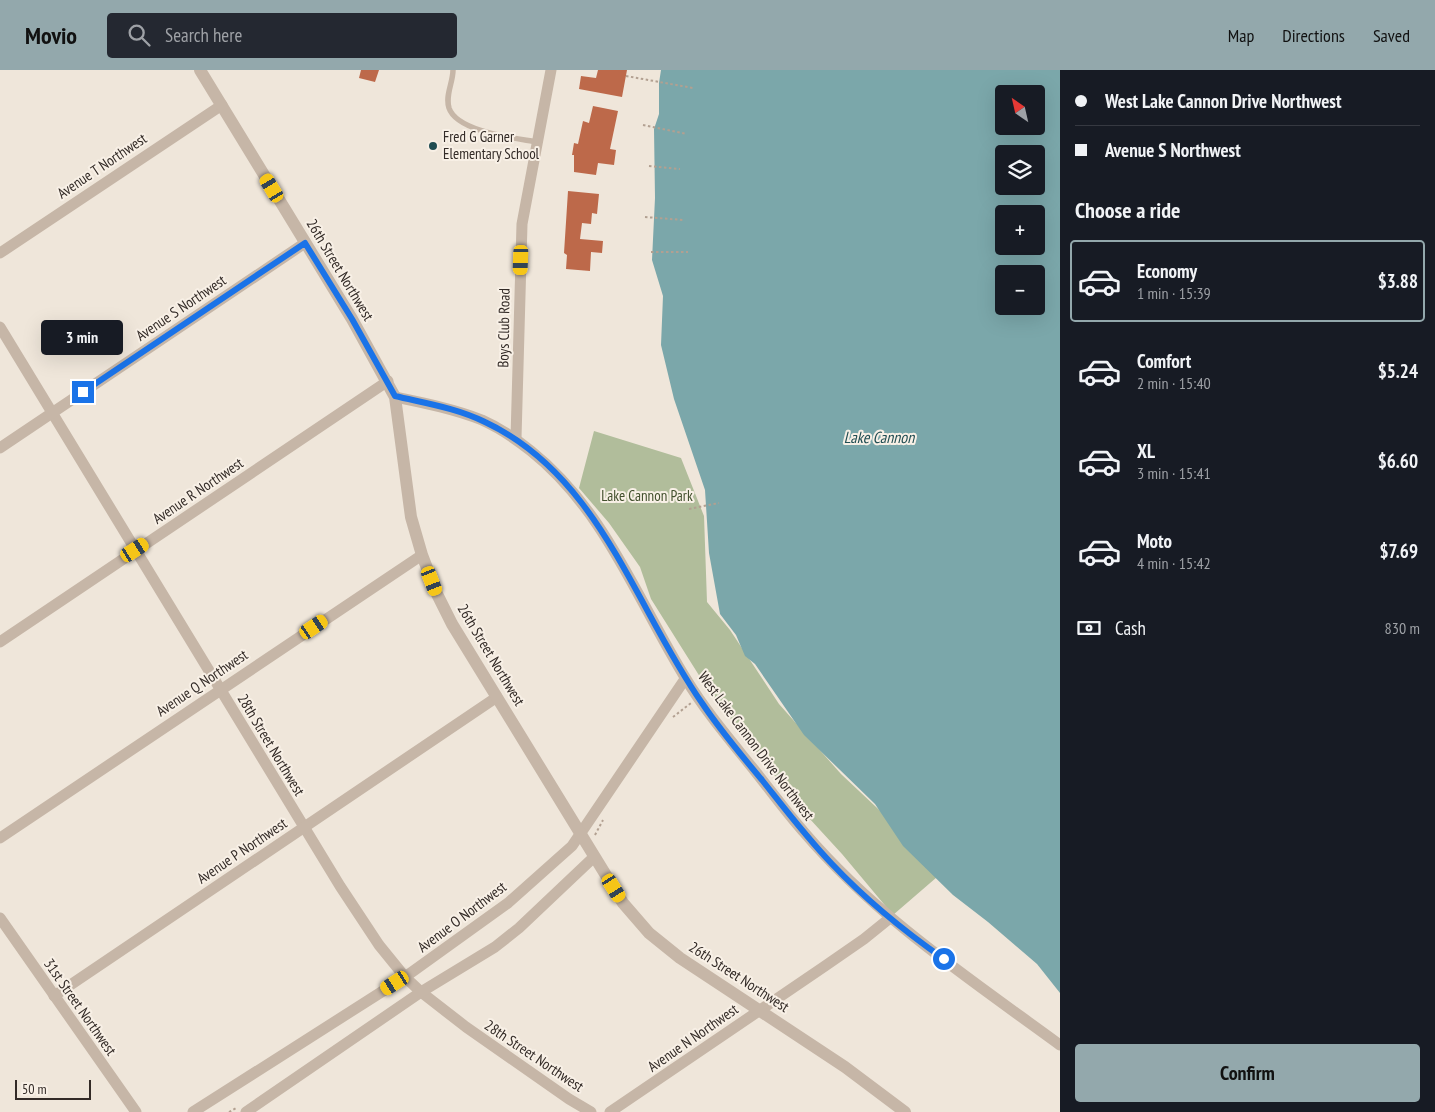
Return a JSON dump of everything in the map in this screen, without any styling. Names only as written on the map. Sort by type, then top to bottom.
[{"type":"street","name":"26th Street Northwest","points":[[200,70],[388,381],[395,396],[409,508],[422,555],[437,594],[452,624],[623,903],[649,933],[680,958],[845,1067],[905,1112]]},
{"type":"street","name":"Boys Club Road","points":[[516,438],[522,224],[551,70]]},
{"type":"street","name":"Avenue T Northwest","points":[[0,252],[222,105]]},
{"type":"street","name":"Avenue S Northwest","points":[[0,448],[305,243]]},
{"type":"street","name":"28th Street Northwest","points":[[0,327],[361,920],[405,977],[421,992],[466,1028],[591,1112]]},
{"type":"street","name":"Avenue R Northwest","points":[[0,642],[388,381]]},
{"type":"street","name":"West Lake Cannon Drive Northwest","points":[[395,396],[444,408],[483,421],[516,438],[558,474],[588,511],[621,563],[685,678],[722,731],[802,831],[851,883],[890,918],[1060,1045]]},
{"type":"street","name":"Avenue Q Northwest","points":[[0,838],[422,555]]},
{"type":"street","name":"Avenue O Northwest","points":[[194,1112],[405,977],[502,908],[572,846],[685,678]]},
{"type":"street","name":"Avenue P Northwest","points":[[54,996],[497,697]]},
{"type":"street","points":[[246,1112],[421,992],[495,947],[519,928],[594,857]]},
{"type":"street","name":"31st Street Northwest","points":[[0,918],[136,1112]]},
{"type":"street","name":"Avenue N Northwest","points":[[610,1112],[864,939],[890,918]]},
{"type":"lane","points":[[453,71],[448,94],[449,108],[457,120],[484,131],[537,142]]},
{"type":"path","points":[[626,76],[693,88]]},
{"type":"path","points":[[643,125],[687,134]]},
{"type":"path","points":[[649,166],[680,169]]},
{"type":"path","points":[[645,217],[683,220]]},
{"type":"path","points":[[651,252],[688,252]]},
{"type":"path","points":[[689,509],[719,503]]},
{"type":"green space","name":"Lake Cannon Park","points":[[594,431],[681,458],[704,516],[707,602],[730,630],[779,704],[841,774],[944,871],[893,915],[842,854],[798,806],[707,688],[651,599],[640,567],[609,523],[579,488]]},
{"type":"water","name":"Lake Cannon","points":[[661,70],[1060,70],[1060,993],[1037,964],[953,895],[903,846],[875,804],[804,735],[755,664],[745,656],[736,635],[720,614],[709,553],[705,490],[674,399],[661,345],[663,296],[652,260],[655,198],[654,129],[659,114]]},
{"type":"building","points":[[361,70],[379,70],[375,82],[359,78]]},
{"type":"building","points":[[598,70],[627,70],[622,97],[579,89],[581,76],[596,78]]},
{"type":"building","points":[[593,106],[618,111],[610,149],[616,150],[614,165],[598,163],[596,175],[574,172],[574,155],[572,155],[574,143],[578,144],[583,121],[589,123]]},
{"type":"building","points":[[568,191],[599,194],[597,214],[592,213],[591,224],[582,223],[580,239],[603,241],[602,253],[591,252],[590,271],[566,269],[567,255],[564,253]]},
{"type":"place","name":"Fred G Garner Elementary School","points":[[433,146]]},
{"type":"route","points":[[83,392],[305,243],[352,319],[395,396],[444,408],[483,421],[516,438],[558,474],[574,492],[606,537],[685,678],[722,731],[802,831],[833,865],[890,918],[944,959]]}]
